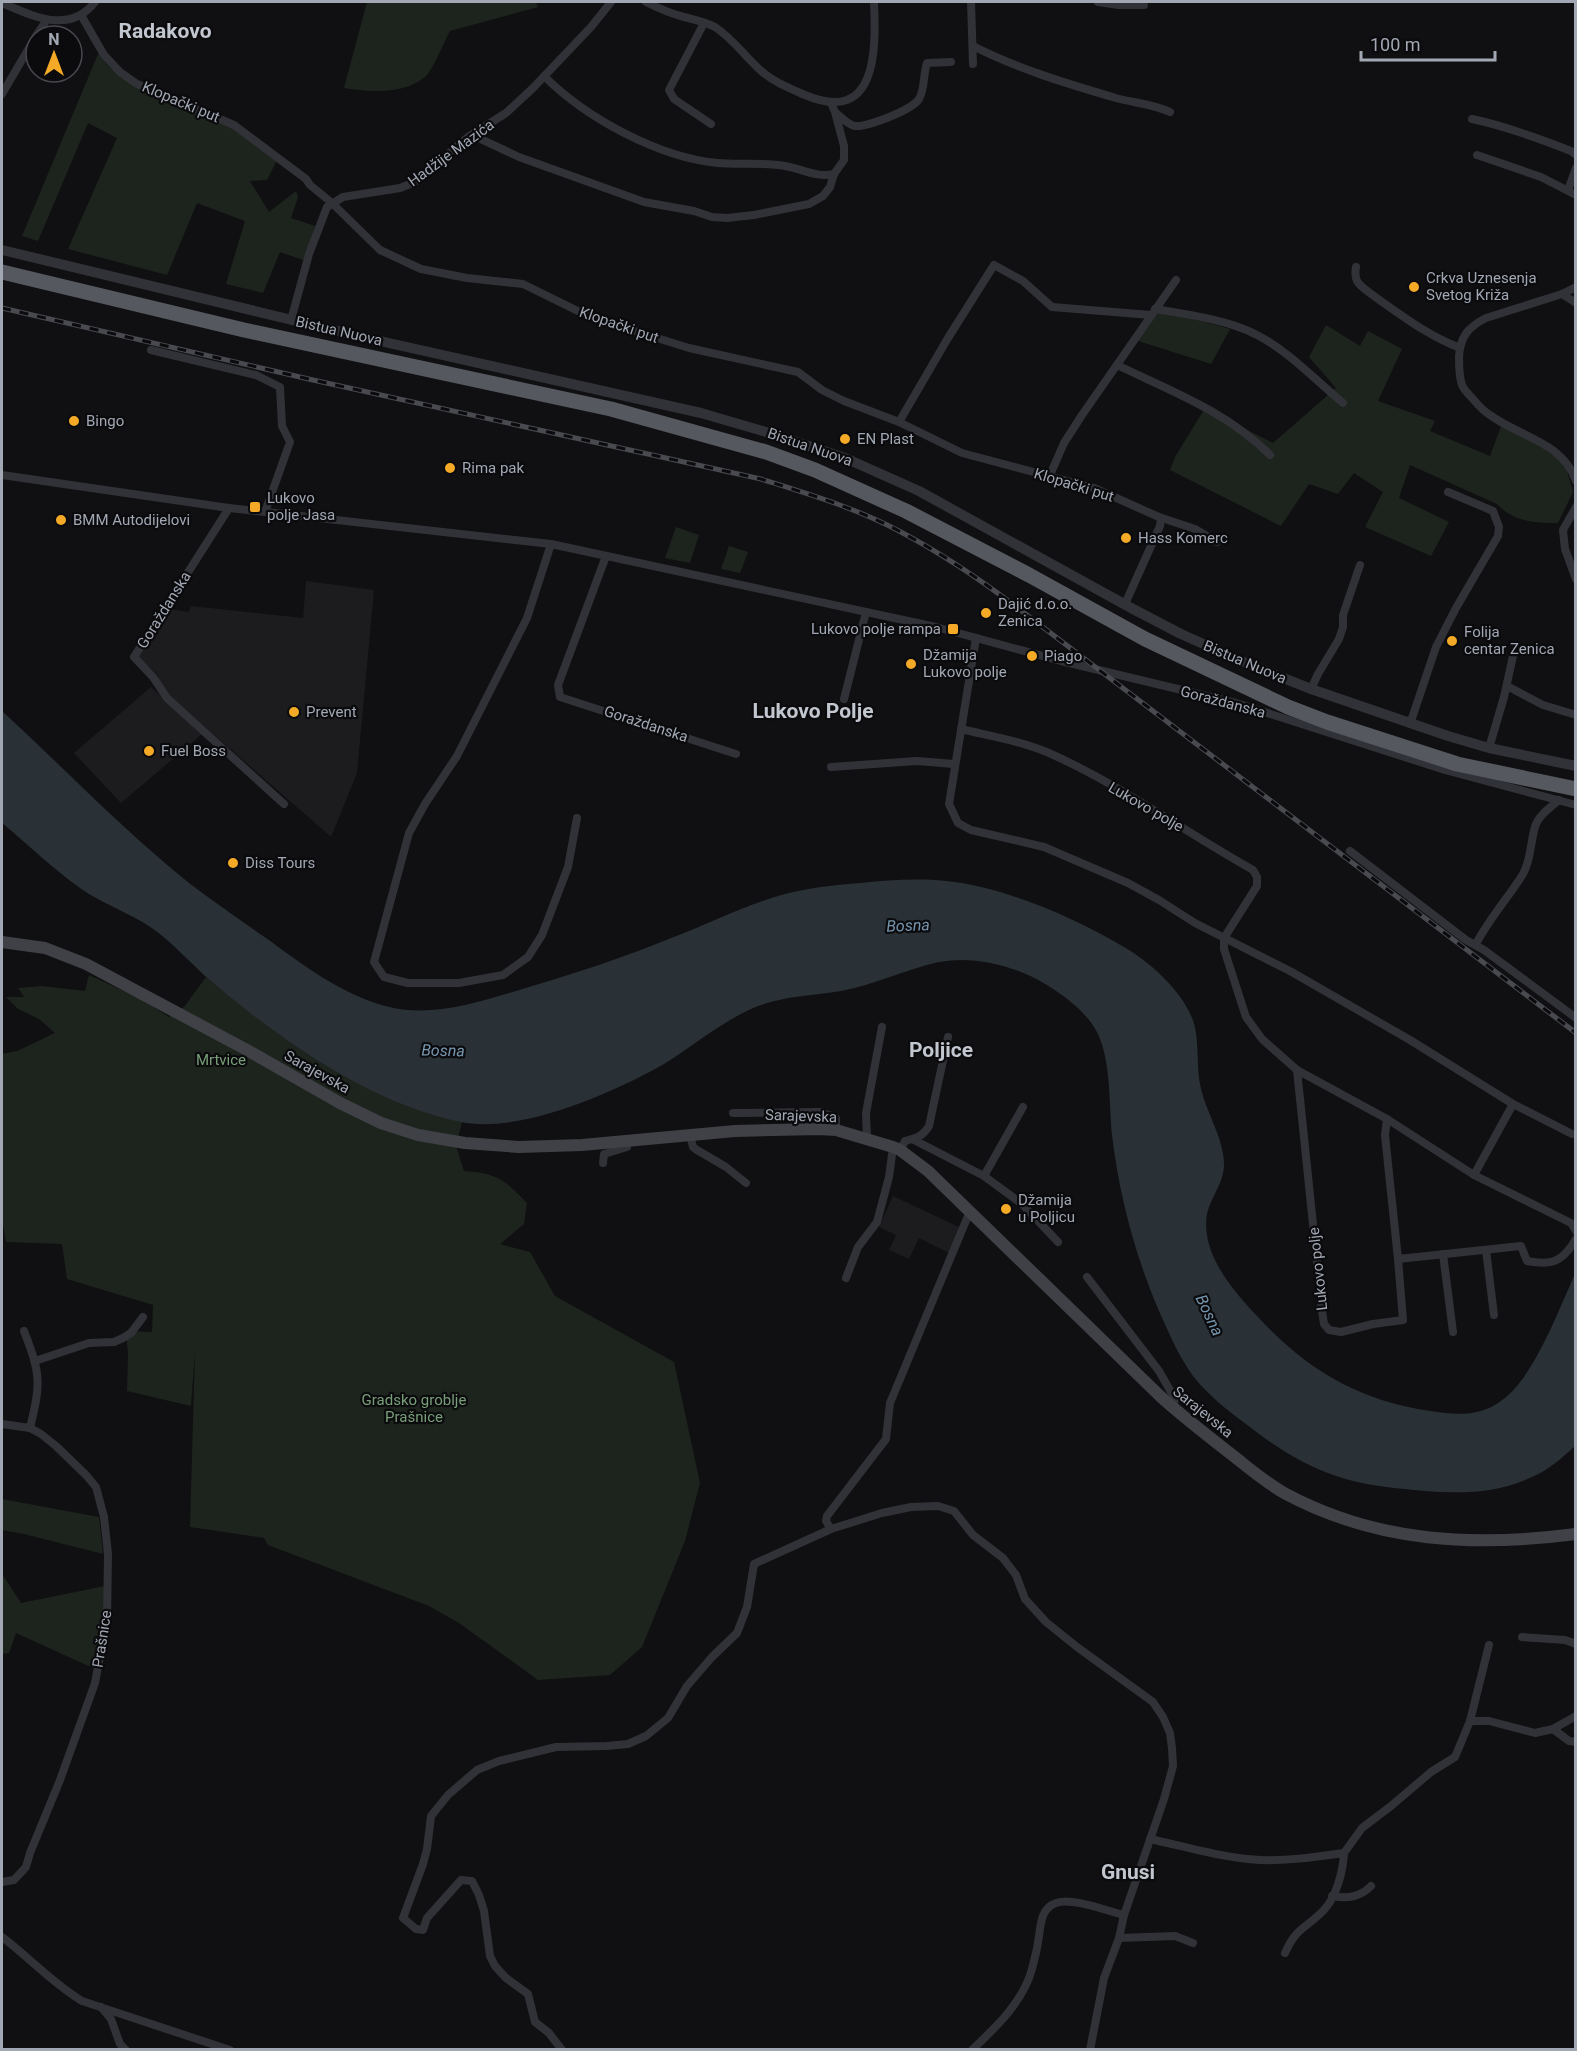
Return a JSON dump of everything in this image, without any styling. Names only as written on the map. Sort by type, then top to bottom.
[{"type":"highway","points":[[2,272],[244,330],[611,409],[766,452],[815,470],[906,512],[1029,575],[1145,639],[1288,707],[1457,764],[1575,789]]},
{"type":"main road","name":"Sarajevska","points":[[2,942],[45,948],[86,964],[247,1050],[340,1103],[381,1123],[418,1135],[465,1143],[519,1147],[775,1129],[836,1131],[896,1148],[928,1171],[1173,1408],[1257,1476],[1286,1494],[1332,1515],[1373,1527],[1426,1538],[1497,1540],[1575,1534]]},
{"type":"street","points":[[2,3],[46,21],[81,15],[95,2]]},
{"type":"street","name":"Hadžije Mazića","points":[[332,202],[343,197],[400,188],[415,182],[472,135],[506,113],[591,27],[611,2]]},
{"type":"street","points":[[646,2],[682,17],[704,22],[728,36],[757,68],[774,81],[814,99],[831,103],[857,94],[869,76],[875,39],[874,2]]},
{"type":"street","points":[[971,2],[974,64]]},
{"type":"street","points":[[1098,2],[1144,5]]},
{"type":"street","name":"Klopački put","points":[[81,15],[104,55],[120,72],[137,84],[234,125],[306,179],[380,250],[422,269],[467,278],[523,284],[590,318],[689,348],[798,372],[822,390],[899,422],[962,453],[1030,472],[1050,475],[1094,489],[1161,518],[1195,529],[1217,542]]},
{"type":"street","points":[[704,22],[669,90],[674,99],[711,123]]},
{"type":"street","points":[[973,46],[1036,73],[1119,99],[1158,106],[1170,112]]},
{"type":"street","points":[[2,94],[24,56]]},
{"type":"street","points":[[836,112],[853,126],[869,125],[913,106],[923,89],[927,63],[951,62]]},
{"type":"street","points":[[544,76],[588,113],[618,130],[672,153],[715,163],[786,166],[814,175],[834,174]]},
{"type":"street","points":[[472,135],[519,157],[644,202],[694,211],[712,217],[727,218],[809,204],[823,196],[844,160],[844,146],[836,112],[831,103]]},
{"type":"street","points":[[1472,119],[1497,124],[1570,150],[1575,155]]},
{"type":"street","points":[[1477,155],[1517,168],[1572,192],[1575,168]]},
{"type":"street","points":[[291,320],[319,222],[332,202]]},
{"type":"street","name":"Bistua Nuova","points":[[2,250],[291,320],[701,413],[834,454],[919,490],[1181,634],[1246,663],[1410,724],[1489,748],[1575,766]]},
{"type":"street","points":[[899,422],[994,265],[1023,281],[1052,307],[1153,312],[1226,324],[1255,333],[1281,350],[1343,403]]},
{"type":"street","points":[[1356,267],[1355,275],[1358,283],[1365,289],[1415,326],[1460,348]]},
{"type":"street","points":[[1050,475],[1064,443],[1176,280]]},
{"type":"street","points":[[1575,287],[1562,294],[1486,318],[1474,324],[1465,333],[1460,348],[1462,384],[1469,395],[1489,415],[1551,449],[1567,465],[1575,481]]},
{"type":"street","points":[[1562,294],[1575,303]]},
{"type":"street","points":[[151,350],[256,375],[280,387],[282,426],[290,442],[265,512]]},
{"type":"street","points":[[1117,364],[1205,406],[1236,426],[1270,454]]},
{"type":"street","name":"Goraždanska","points":[[2,475],[229,508],[551,544],[866,612],[1236,703],[1445,770],[1575,805]]},
{"type":"street","points":[[1410,724],[1436,647],[1460,600],[1498,536],[1499,527],[1493,511],[1448,492]]},
{"type":"street","points":[[1575,507],[1563,530],[1565,549],[1575,579]]},
{"type":"street","name":"Goraždanska","points":[[229,508],[134,657],[153,676],[167,698],[284,804]]},
{"type":"street","points":[[1125,604],[1160,526],[1161,518]]},
{"type":"street","points":[[551,544],[527,618],[458,756],[409,832],[375,962],[384,977],[408,983],[459,983],[503,975],[528,957],[542,935],[568,867],[577,818]]},
{"type":"street","name":"Goraždanska","points":[[606,556],[558,685],[560,697],[736,754]]},
{"type":"street","points":[[1311,689],[1339,639],[1343,627],[1342,615],[1360,565]]},
{"type":"street","points":[[844,699],[866,612]]},
{"type":"street","points":[[976,638],[949,804],[958,823],[971,830],[1044,847],[1159,900],[1195,923],[1298,975],[1410,1040],[1513,1104],[1572,1134]]},
{"type":"street","points":[[1489,748],[1513,656]]},
{"type":"street","points":[[1507,686],[1544,705],[1575,715]]},
{"type":"street","name":"Lukovo polje","points":[[961,729],[1023,743],[1050,753],[1099,779],[1253,870],[1257,877],[1257,886],[1224,938]]},
{"type":"street","points":[[831,767],[917,761],[954,764]]},
{"type":"street","points":[[1476,944],[1483,930],[1524,872],[1531,853],[1536,825],[1541,816],[1559,800]]},
{"type":"street","points":[[1350,851],[1466,940],[1476,944],[1575,1018]]},
{"type":"street","points":[[1224,938],[1224,948],[1246,1017],[1262,1039],[1297,1070],[1387,1119],[1474,1174],[1571,1223],[1575,1231]]},
{"type":"street","points":[[867,1139],[866,1113],[882,1027]]},
{"type":"street","points":[[846,1278],[858,1248],[877,1222],[896,1148],[905,1141],[914,1140],[923,1135],[929,1126],[948,1037]]},
{"type":"street","name":"Lukovo polje","points":[[1297,1070],[1322,1311],[1324,1324],[1329,1330],[1341,1332],[1403,1320],[1385,1135],[1387,1119]]},
{"type":"street","points":[[1474,1174],[1513,1104]]},
{"type":"street","points":[[984,1176],[1023,1107]]},
{"type":"street","points":[[733,1113],[821,1112],[836,1118],[836,1131]]},
{"type":"street","points":[[690,1136],[693,1147],[726,1167],[746,1183]]},
{"type":"street","points":[[914,1140],[984,1176],[1022,1204],[1058,1242]]},
{"type":"street","points":[[603,1163],[604,1154],[627,1147],[628,1141]]},
{"type":"street","points":[[831,1529],[826,1521],[827,1516],[886,1439],[890,1403],[970,1211]]},
{"type":"street","points":[[1398,1259],[1521,1246],[1527,1261],[1540,1263],[1558,1261],[1569,1251],[1575,1239]]},
{"type":"street","points":[[1485,1250],[1494,1315]]},
{"type":"street","points":[[1443,1254],[1453,1332]]},
{"type":"street","points":[[1087,1277],[1159,1371],[1175,1399],[1173,1408]]},
{"type":"street","points":[[35,1361],[89,1343],[114,1342],[131,1333],[143,1317]]},
{"type":"street","points":[[24,1330],[38,1373],[38,1392],[30,1428]]},
{"type":"street","name":"Prašnice","points":[[2,1424],[30,1428],[57,1446],[96,1487],[104,1517],[108,1554],[107,1620],[95,1683],[26,1867],[14,1880],[2,1882]]},
{"type":"street","points":[[562,2049],[549,2033],[535,2022],[528,1995],[495,1966],[490,1956],[484,1911],[472,1881],[461,1880],[427,1918],[423,1929],[416,1929],[403,1917],[423,1864],[431,1816],[448,1796],[477,1770],[499,1761],[556,1747],[628,1744],[646,1736],[668,1718],[687,1686],[737,1633],[747,1606],[754,1564],[831,1529],[882,1513],[938,1506],[954,1511],[973,1535],[1003,1558],[1016,1575],[1025,1599],[1046,1622],[1153,1702],[1170,1733],[1173,1766],[1124,1915],[1119,1938],[1104,1978],[1090,2049]]},
{"type":"street","points":[[1522,1637],[1565,1640],[1575,1644]]},
{"type":"street","points":[[1285,1953],[1290,1941],[1301,1928],[1325,1910],[1341,1870],[1344,1853],[1362,1828],[1431,1772],[1455,1757],[1470,1721],[1489,1645]]},
{"type":"street","points":[[1470,1721],[1488,1720],[1535,1733],[1553,1729],[1575,1716]]},
{"type":"street","points":[[1553,1729],[1575,1743]]},
{"type":"street","points":[[1150,1839],[1228,1856],[1260,1860],[1297,1860],[1344,1853]]},
{"type":"street","points":[[1332,1896],[1341,1898],[1363,1894],[1371,1886]]},
{"type":"street","points":[[972,2049],[1018,1999],[1028,1983],[1040,1925],[1046,1909],[1056,1903],[1066,1902],[1124,1915]]},
{"type":"street","points":[[1119,1938],[1175,1936],[1192,1942]]},
{"type":"street","points":[[2,1937],[62,1989],[82,2001],[230,2049]]},
{"type":"street","points":[[100,2006],[111,2019],[120,2044],[126,2049]]},
{"type":"shaded area","name":"Prevent","points":[[306,581],[374,590],[357,773],[331,837],[171,697],[159,683],[158,675],[137,656],[168,609],[189,612],[191,606],[303,618]]},
{"type":"shaded area","points":[[151,687],[202,734],[121,803],[74,753]]},
{"type":"shaded area","points":[[893,1196],[961,1228],[949,1253],[919,1238],[909,1259],[889,1250],[896,1235],[879,1227]]},
{"type":"green space","points":[[367,2],[536,2],[538,7],[450,31],[425,77],[407,87],[386,91],[344,88]]},
{"type":"green space","points":[[98,54],[109,67],[137,85],[230,121],[278,158],[267,180],[250,181],[269,212],[296,191],[298,197],[291,218],[315,226],[306,261],[280,252],[263,293],[226,284],[245,221],[197,203],[167,275],[68,249],[117,138],[88,123],[38,241],[22,236]]},
{"type":"green space","points":[[1160,313],[1176,314],[1230,329],[1211,364],[1135,340],[1150,318]]},
{"type":"green space","points":[[1326,325],[1360,346],[1368,331],[1402,349],[1378,401],[1435,421],[1430,431],[1490,456],[1503,421],[1549,449],[1566,467],[1573,492],[1558,523],[1533,522],[1510,515],[1497,504],[1410,465],[1399,498],[1449,522],[1431,556],[1365,527],[1383,492],[1354,473],[1338,494],[1309,484],[1281,526],[1170,470],[1175,457],[1205,408],[1273,443],[1336,388],[1309,357]]},
{"type":"green space","points":[[676,527],[699,535],[690,563],[665,558]]},
{"type":"green space","points":[[729,546],[748,552],[740,573],[721,569]]},
{"type":"green space","name":"Gradsko groblje Prašnice","points":[[89,975],[143,1000],[169,1017],[184,1007],[206,977],[283,1037],[324,1064],[414,1107],[462,1122],[456,1146],[464,1171],[500,1179],[527,1203],[524,1224],[500,1244],[530,1252],[555,1296],[674,1362],[700,1483],[685,1541],[642,1647],[610,1675],[538,1680],[459,1623],[429,1606],[268,1545],[264,1538],[190,1527],[195,1350],[191,1406],[127,1391],[126,1331],[152,1332],[153,1305],[67,1279],[62,1244],[6,1242],[2,1219],[2,1054],[17,1051],[55,1033],[39,1019],[18,1009],[6,997],[24,997],[18,988],[42,986],[85,991]]},
{"type":"green space","points":[[2,1499],[99,1517],[103,1554],[2,1530]]},
{"type":"green space","points":[[2,1574],[21,1603],[105,1586],[105,1620],[95,1669],[16,1633],[9,1653],[2,1654]]},
{"type":"water","name":"Bosna","points":[[2,711],[117,820],[189,883],[323,978],[353,994],[385,1006],[421,1010],[476,1003],[623,956],[765,900],[798,891],[830,886],[914,880],[968,884],[1014,896],[1083,925],[1135,954],[1158,972],[1179,995],[1193,1020],[1201,1088],[1220,1140],[1224,1158],[1222,1177],[1207,1213],[1208,1239],[1214,1258],[1223,1274],[1258,1317],[1295,1352],[1335,1380],[1380,1399],[1404,1406],[1467,1414],[1485,1410],[1501,1401],[1524,1377],[1544,1343],[1575,1274],[1575,1446],[1540,1473],[1500,1488],[1447,1492],[1394,1488],[1352,1481],[1315,1468],[1280,1449],[1218,1402],[1193,1376],[1179,1354],[1148,1284],[1140,1260],[1120,1185],[1112,1135],[1107,1070],[1098,1034],[1076,1006],[1035,978],[1022,972],[981,961],[939,962],[866,985],[773,1001],[751,1009],[643,1075],[593,1098],[538,1117],[485,1124],[461,1122],[426,1113],[358,1084],[293,1044],[205,976],[160,934],[89,894],[55,869],[2,823]]},
{"type":"railway","points":[[2,308],[313,380],[761,479],[866,515],[915,540],[978,579],[1576,1033]]},
{"type":"place","name":"Crkva Uznesenja Svetog Križa","points":[[1414,287]]},
{"type":"place","name":"Bingo","points":[[74,421]]},
{"type":"place","name":"EN Plast","points":[[845,439]]},
{"type":"place","name":"Rima pak","points":[[450,468]]},
{"type":"place","name":"Lukovo polje Jasa","points":[[255,507]]},
{"type":"place","name":"BMM Autodijelovi","points":[[61,520]]},
{"type":"place","name":"Hass Komerc","points":[[1126,538]]},
{"type":"place","name":"Dajić d.o.o. Zenica","points":[[986,613]]},
{"type":"place","name":"Lukovo polje rampa","points":[[953,629]]},
{"type":"place","name":"Folija centar Zenica","points":[[1452,641]]},
{"type":"place","name":"Piago","points":[[1032,656]]},
{"type":"place","name":"Džamija Lukovo polje","points":[[911,664]]},
{"type":"place","name":"Prevent","points":[[294,712]]},
{"type":"place","name":"Fuel Boss","points":[[149,751]]},
{"type":"place","name":"Diss Tours","points":[[233,863]]},
{"type":"place","name":"Džamija u Poljicu","points":[[1006,1209]]},
{"type":"district","name":"Radakovo","points":[[165,31]]},
{"type":"district","name":"Lukovo Polje","points":[[813,711]]},
{"type":"district","name":"Poljice","points":[[941,1050]]},
{"type":"district","name":"Gnusi","points":[[1128,1872]]},
{"type":"park label","name":"Mrtvice","points":[[221,1060]]}]
